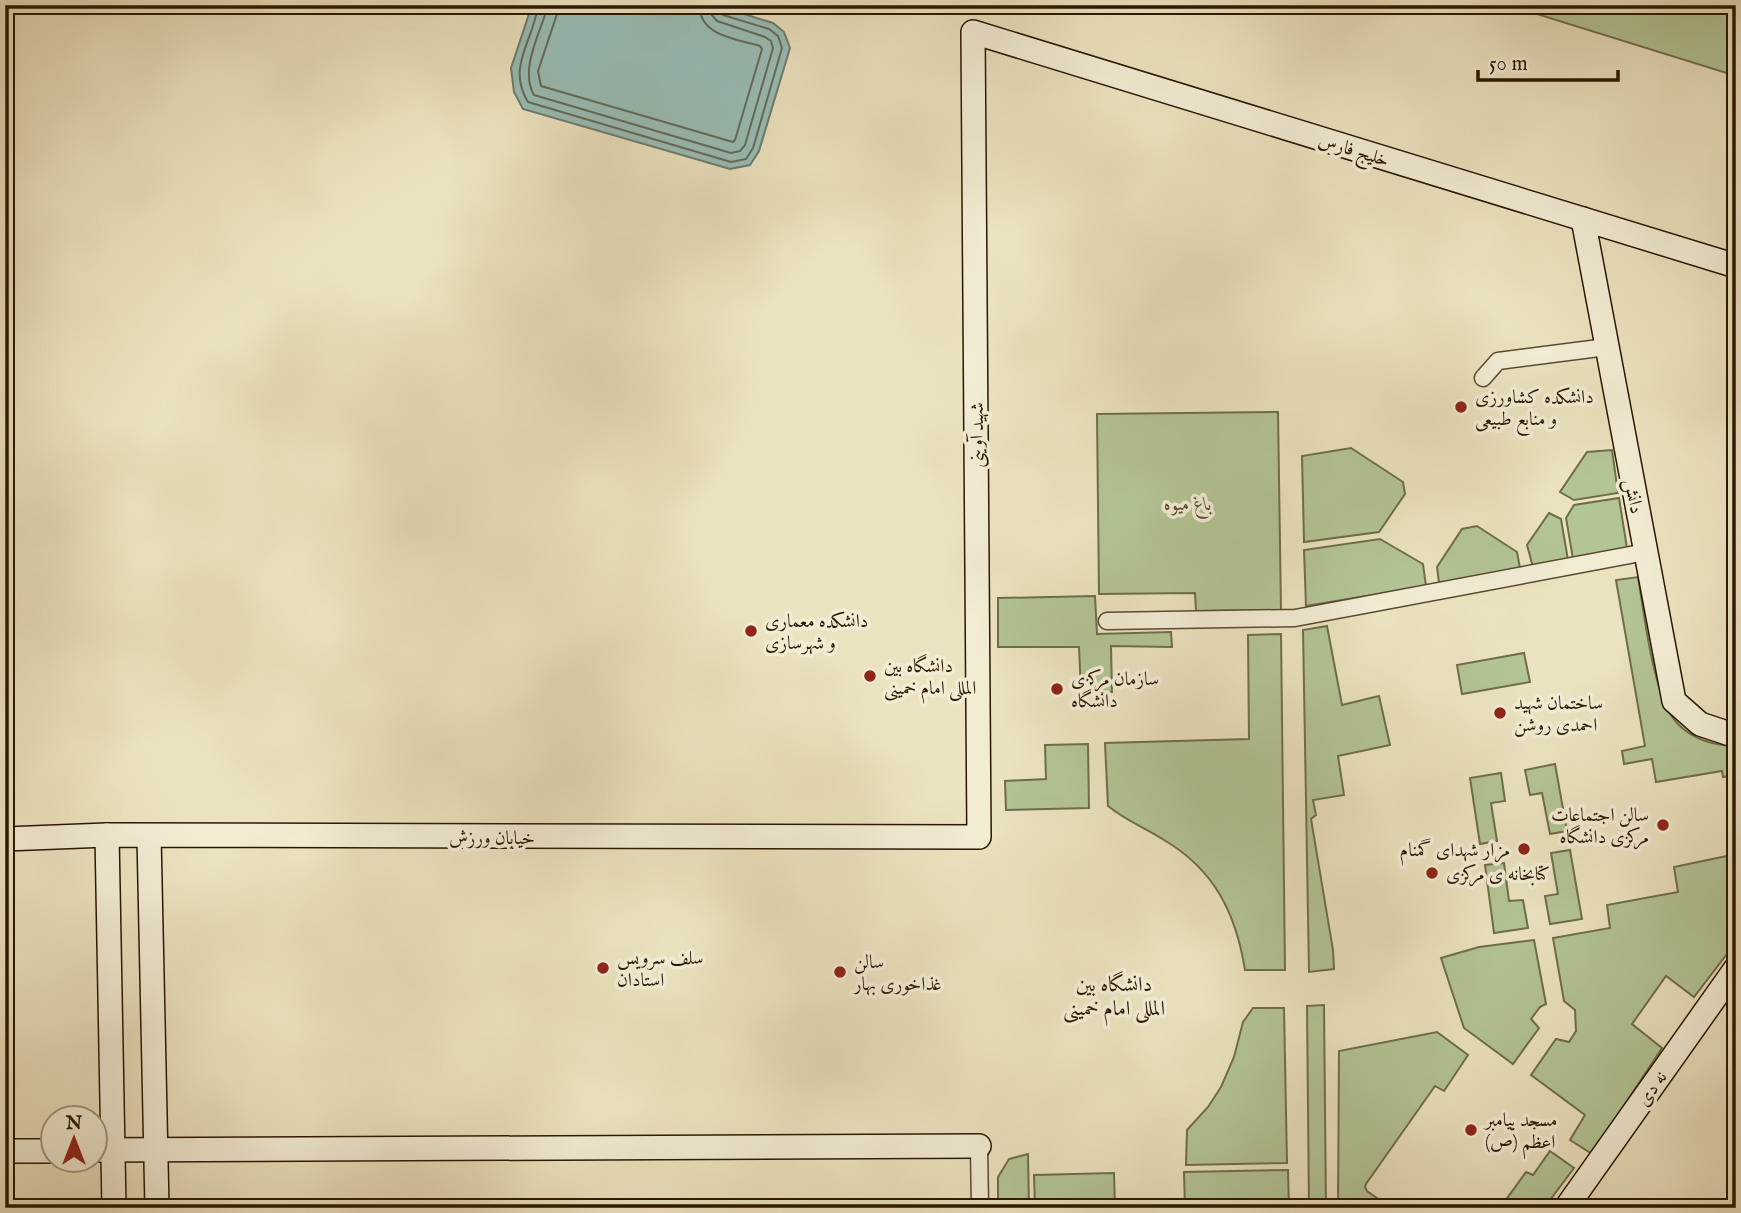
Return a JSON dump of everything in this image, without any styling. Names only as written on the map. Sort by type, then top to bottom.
[{"type":"street","name":"خلیج فارس","points":[[973,32],[1736,266]]},
{"type":"street","name":"شهید آوینی","points":[[973,32],[979,837]]},
{"type":"street","name":"دانش","points":[[1583,219],[1674,701],[1700,723],[1736,736]]},
{"type":"street","points":[[1483,378],[1498,361],[1607,347]]},
{"type":"street","points":[[1107,621],[1295,618],[1646,552]]},
{"type":"street","name":"خیابان ورزش","points":[[5,839],[107,835],[979,837]]},
{"type":"street","points":[[104,1104],[107,835]]},
{"type":"street","points":[[149,836],[157,1208]]},
{"type":"street","name":"نه دی","points":[[1566,1208],[1736,968]]},
{"type":"street","points":[[108,1150],[979,1146],[980,1208]]},
{"type":"street","points":[[5,1151],[38,1151]]},
{"type":"street","points":[[108,1173],[114,1208]]},
{"type":"green space","points":[[1508,5],[1736,5],[1736,76]]},
{"type":"green space","name":"باغ میوه","points":[[1278,412],[1281,610],[1196,611],[1195,593],[1099,594],[1097,414]]},
{"type":"green space","points":[[1351,448],[1403,482],[1405,494],[1379,532],[1304,542],[1302,456]]},
{"type":"green space","points":[[1612,450],[1618,493],[1574,500],[1560,492],[1587,452]]},
{"type":"green space","points":[[1619,498],[1627,548],[1573,559],[1566,518],[1574,505]]},
{"type":"green space","points":[[1549,513],[1561,519],[1568,560],[1533,567],[1527,545]]},
{"type":"green space","points":[[1477,526],[1517,552],[1520,568],[1439,583],[1437,567],[1462,529]]},
{"type":"green space","points":[[1380,539],[1423,564],[1426,586],[1306,606],[1304,550]]},
{"type":"green space","points":[[1638,577],[1651,654],[1669,711],[1683,729],[1697,737],[1711,743],[1736,746],[1736,775],[1723,777],[1722,771],[1656,782],[1652,759],[1624,764],[1622,751],[1645,746],[1616,580]]},
{"type":"green space","points":[[1095,596],[1097,634],[1171,632],[1172,647],[1111,646],[1112,692],[1081,692],[1079,647],[998,647],[998,598]]},
{"type":"green space","points":[[1327,626],[1342,705],[1379,696],[1390,745],[1338,756],[1344,795],[1313,800],[1316,815],[1311,819],[1334,969],[1309,972],[1303,630]]},
{"type":"green space","points":[[1281,634],[1285,970],[1245,970],[1229,912],[1210,880],[1182,852],[1108,806],[1105,743],[1249,739],[1248,635]]},
{"type":"green space","points":[[1524,653],[1530,682],[1462,694],[1457,665]]},
{"type":"green space","points":[[1088,744],[1089,808],[1006,810],[1005,781],[1046,779],[1045,745]]},
{"type":"green space","points":[[1555,764],[1567,831],[1550,834],[1542,793],[1530,795],[1525,770]]},
{"type":"green space","points":[[1501,773],[1505,801],[1491,803],[1497,841],[1480,844],[1470,778]]},
{"type":"green space","points":[[1570,850],[1582,919],[1550,924],[1545,896],[1558,894],[1551,853]]},
{"type":"green space","points":[[1727,856],[1729,867],[1736,866],[1736,942],[1694,997],[1666,976],[1632,1024],[1662,1048],[1592,1154],[1570,1140],[1585,1115],[1531,1075],[1556,1039],[1569,1042],[1576,1031],[1575,1010],[1564,1001],[1553,938],[1610,928],[1607,905],[1678,892],[1674,867]]},
{"type":"green space","points":[[1504,863],[1509,901],[1523,900],[1528,928],[1494,933],[1485,865]]},
{"type":"green space","points":[[1534,940],[1546,1004],[1540,1007],[1531,1019],[1539,1028],[1513,1064],[1464,1028],[1441,958],[1479,947]]},
{"type":"green space","points":[[1324,1005],[1326,1208],[1309,1208],[1307,1006]]},
{"type":"green space","points":[[1253,1008],[1284,1008],[1287,1163],[1186,1165],[1187,1130],[1208,1107],[1221,1087],[1234,1057],[1243,1022]]},
{"type":"green space","points":[[1437,1032],[1468,1055],[1444,1091],[1435,1086],[1366,1184],[1367,1191],[1391,1208],[1338,1208],[1339,1051]]},
{"type":"green space","points":[[1550,1151],[1574,1168],[1544,1208],[1500,1208],[1526,1172],[1533,1175]]},
{"type":"green space","points":[[1028,1154],[1029,1208],[998,1208],[998,1177],[1009,1159]]},
{"type":"green space","points":[[1288,1170],[1289,1208],[1185,1208],[1184,1172]]},
{"type":"green space","points":[[1114,1173],[1115,1208],[1035,1208],[1034,1175]]},
{"type":"water","points":[[532,5],[715,5],[773,23],[784,32],[790,48],[759,151],[750,165],[730,169],[523,109],[514,92],[511,68]]},
{"type":"place","name":"دانشکده کشاورزی و منابع طبیعی","points":[[1461,407]]},
{"type":"place","name":"دانشکده معماری و شهرسازی","points":[[751,631]]},
{"type":"place","name":"دانشگاه بین المللی امام خمینی","points":[[870,676]]},
{"type":"place","name":"سازمان مرکزی دانشگاه","points":[[1057,689]]},
{"type":"place","name":"ساختمان شهید احمدی روشن","points":[[1500,713]]},
{"type":"place","name":"سالن اجتماعات مرکزی دانشگاه","points":[[1663,825]]},
{"type":"place","name":"مزار شهدای گمنام","points":[[1524,849]]},
{"type":"place","name":"کتابخانه ی مرکزی","points":[[1432,873]]},
{"type":"place","name":"سلف سرویس استادان","points":[[603,968]]},
{"type":"place","name":"سالن غذاخوری بهار","points":[[840,972]]},
{"type":"place","name":"مسجد پیامبر اعظم (ص)","points":[[1471,1130]]},
{"type":"district","name":"دانشگاه بین المللی امام خمینی","points":[[1114,996]]}]
